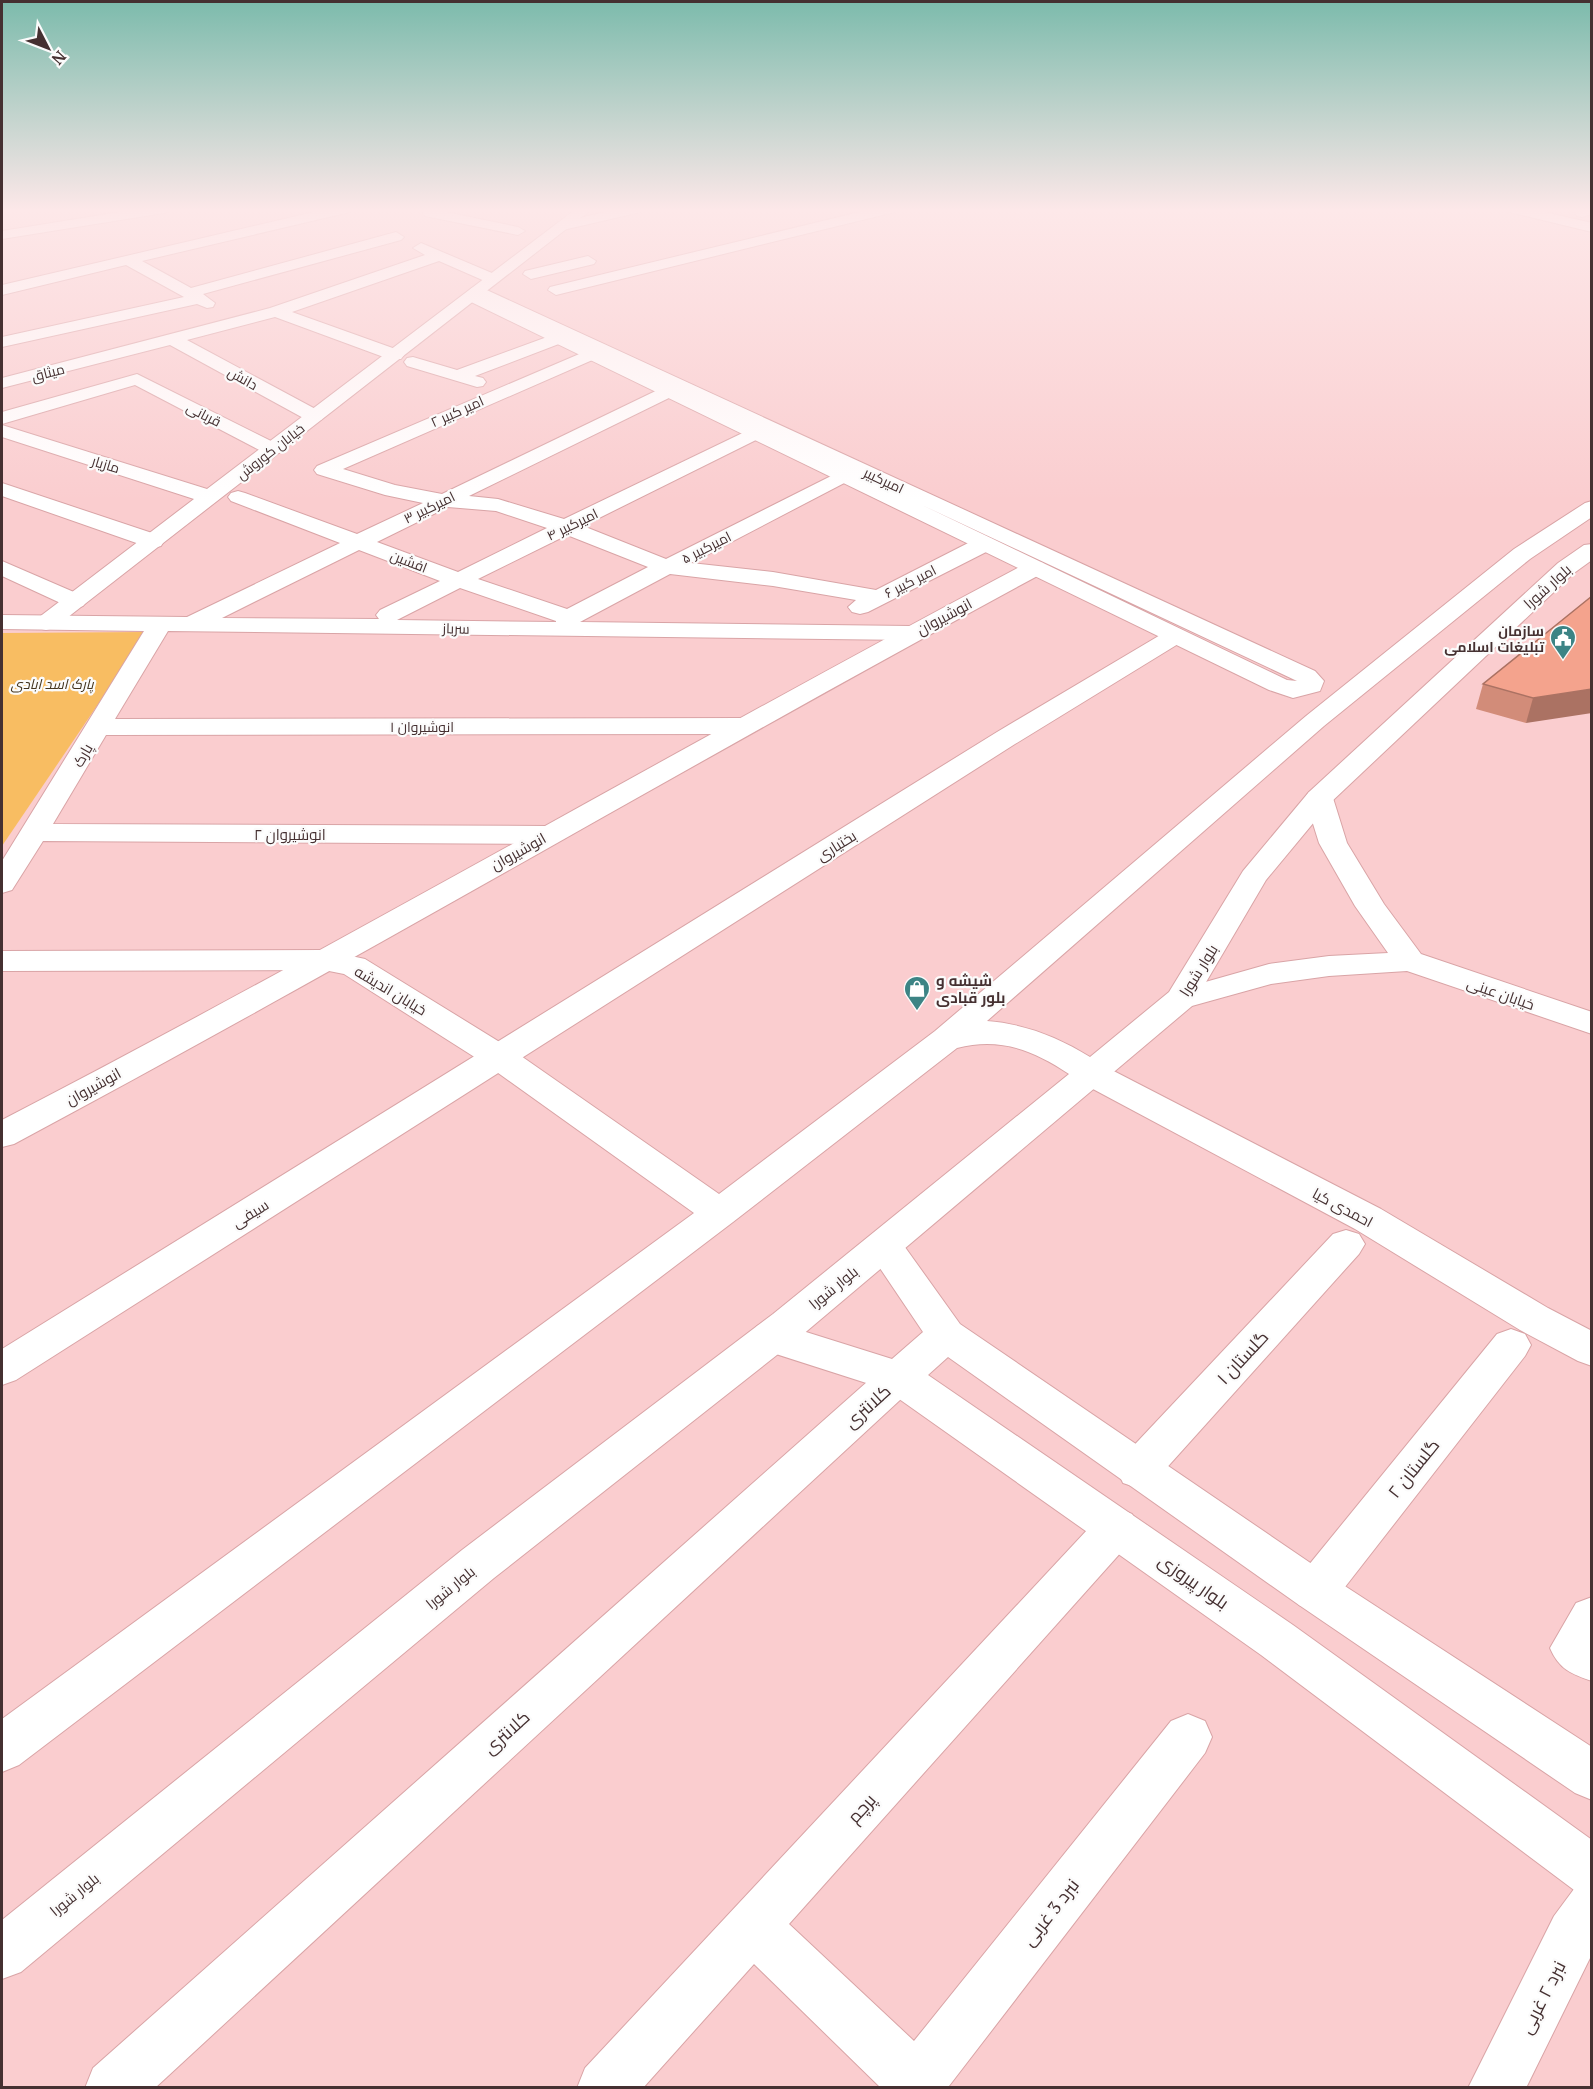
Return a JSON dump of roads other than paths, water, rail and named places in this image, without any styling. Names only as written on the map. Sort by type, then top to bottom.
[{"type":"street","points":[[2,342],[151,306]]},
{"type":"street","points":[[213,306],[240,322]]},
{"type":"street","name":"میثاق","points":[[2,383],[292,306]]},
{"type":"street","name":"خیابان کوروش","points":[[46,623],[314,416],[404,358],[461,306]]},
{"type":"street","name":"امیرکبیر","points":[[508,306],[558,338],[591,354],[647,375],[668,391],[1175,636],[1284,677]]},
{"type":"street","name":"امیرکبیر","points":[[515,306],[647,375],[1284,677]]},
{"type":"street","points":[[276,312],[404,358],[505,390]]},
{"type":"street","points":[[46,318],[63,328]]},
{"type":"street","points":[[20,338],[66,367]]},
{"type":"street","points":[[458,376],[558,338]]},
{"type":"street","name":"دانش","points":[[172,339],[314,416]]},
{"type":"street","name":"امیر کبیر ۲","points":[[443,500],[392,491],[324,470],[591,354]]},
{"type":"street","name":"قربانی","points":[[103,358],[136,379],[272,449]]},
{"type":"street","points":[[2,418],[136,379]]},
{"type":"street","name":"امیرکبیر ۳","points":[[191,624],[668,391]]},
{"type":"street","name":"مازیار","points":[[2,431],[210,496]]},
{"type":"street","name":"امیرکبیر ۴","points":[[388,615],[755,433]]},
{"type":"street","name":"امیرکبیر ۵","points":[[567,623],[667,567],[843,476]]},
{"type":"street","points":[[2,489],[153,541]]},
{"type":"street","name":"افشین","points":[[238,498],[459,580],[567,623]]},
{"type":"street","points":[[443,500],[498,505],[566,527],[667,567],[772,579],[878,597]]},
{"type":"street","points":[[2,1748],[720,1213],[947,1039],[1364,680],[1522,554],[1592,507]]},
{"type":"street","name":"امیر کبیر ۶","points":[[837,618],[984,544]]},
{"type":"street","name":"بلوار شورا","points":[[2,1953],[478,1564],[771,1337],[884,1246],[1181,999],[1253,877],[1319,798],[1566,568],[1592,550]]},
{"type":"street","points":[[2,568],[75,601]]},
{"type":"street","name":"انوشیروان","points":[[10,1126],[324,960],[911,633],[1035,568]]},
{"type":"street","name":"سرباز","points":[[2,622],[567,623],[911,633]]},
{"type":"street","name":"پارک","points":[[2,884],[160,624]]},
{"type":"street","name":"بختیاری","points":[[499,1057],[1006,738],[1175,636]]},
{"type":"street","points":[[1284,677],[1364,680]]},
{"type":"street","points":[[1284,677],[1301,705],[1315,721]]},
{"type":"street","name":"انوشیروان ۱","points":[[98,727],[745,726]]},
{"type":"street","points":[[1319,798],[1333,843],[1370,906],[1410,961]]},
{"type":"street","name":"انوشیروان ۲","points":[[34,832],[547,835]]},
{"type":"street","name":"خیابان اندیشه","points":[[2,962],[324,960],[354,966],[499,1057],[720,1213]]},
{"type":"street","points":[[1181,999],[1269,974],[1329,966],[1410,961]]},
{"type":"street","name":"خیابان عینی","points":[[1410,961],[1592,1024]]},
{"type":"street","name":"احمدی کیا","points":[[947,1039],[987,1032],[1024,1037],[1052,1048],[1090,1073],[1368,1219],[1534,1319],[1592,1350]]},
{"type":"street","name":"سیفی","points":[[2,1369],[499,1057]]},
{"type":"street","name":"گلستان ۱","points":[[1138,1470],[1346,1245]]},
{"type":"street","points":[[884,1246],[946,1335],[1315,1591],[1592,1776]]},
{"type":"street","name":"کلانتری","points":[[113,2088],[946,1335]]},
{"type":"street","name":"بلوار پیروزی","points":[[771,1337],[899,1377],[1277,1640],[1592,1872]]},
{"type":"street","name":"گلستان ۲","points":[[1315,1591],[1512,1345]]},
{"type":"street","name":"پرچم","points":[[605,2088],[1116,1527]]},
{"type":"street","name":"نبرد 3 غربی","points":[[917,2086],[1188,1737]]},
{"type":"street","name":"نبرد ۲ غربی","points":[[1496,2088],[1573,1935],[1592,1908]]},
{"type":"street","points":[[753,1926],[917,2086]]},
{"type":"place","name":"سازمان تبلیغات اسلامی","points":[[1563,661]]},
{"type":"place","name":"شیشه و بلور قبادی","points":[[917,1012]]},
{"type":"park label","name":"پارک اسد ابادی","points":[[52,683]]}]
